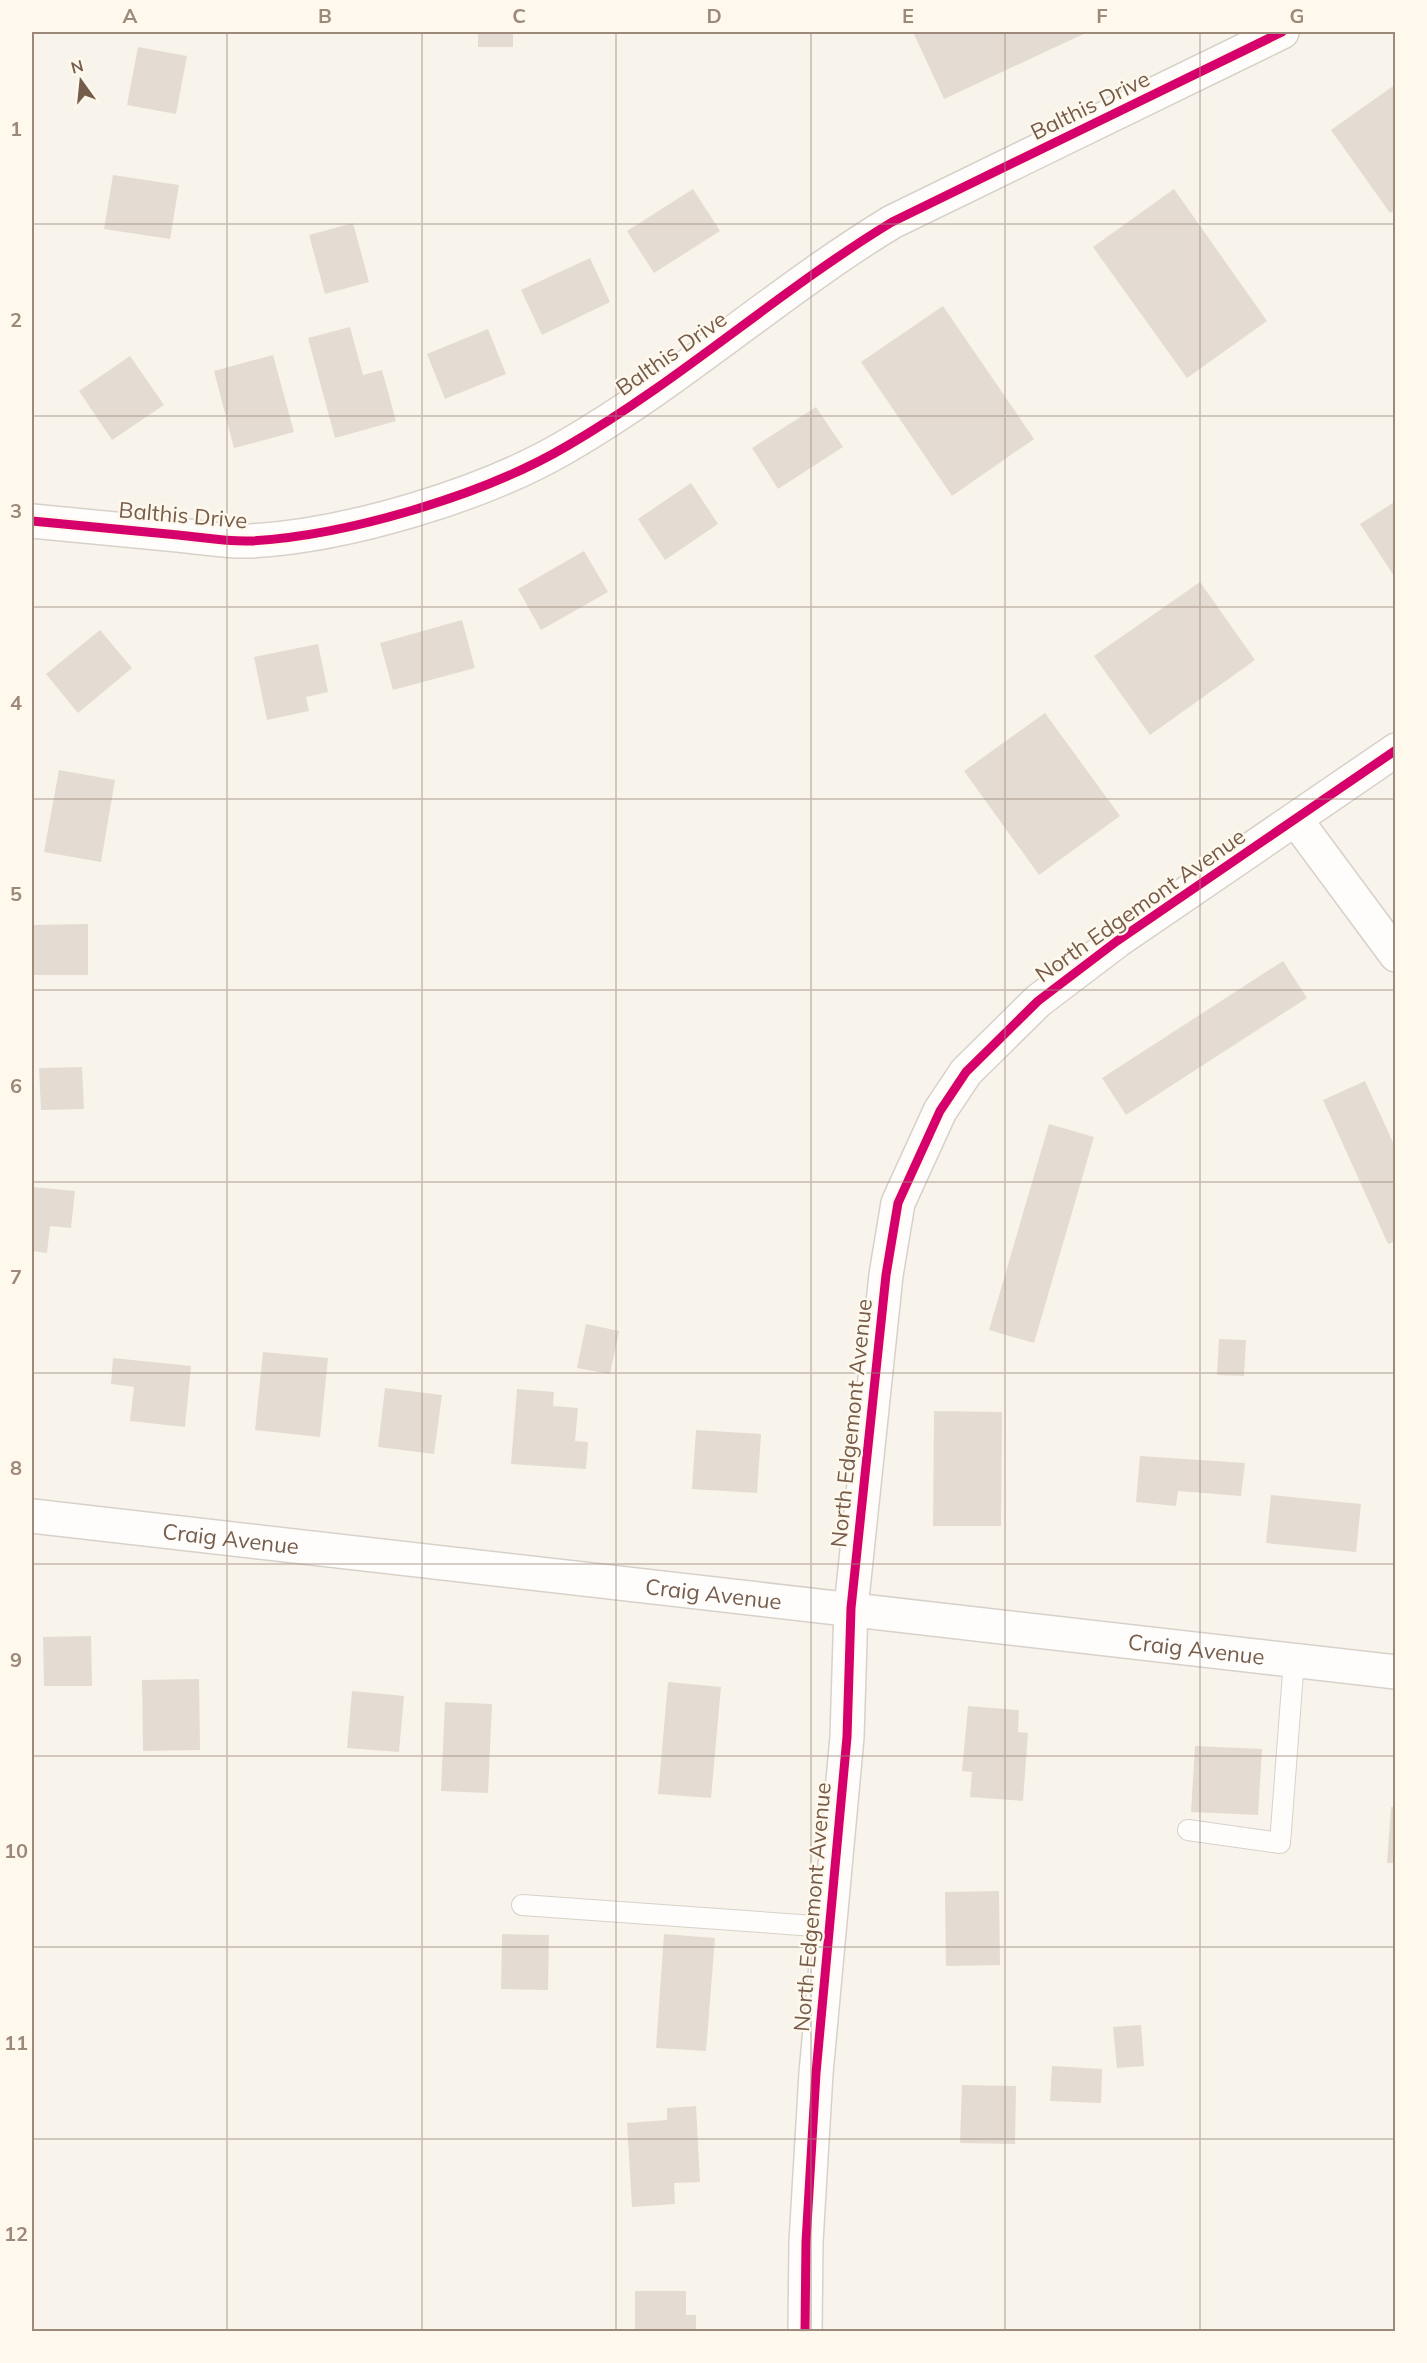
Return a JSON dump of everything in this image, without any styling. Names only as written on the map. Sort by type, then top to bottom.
[{"type":"street","name":"Balthis Drive","points":[[32,521],[248,541],[333,529],[422,507],[502,478],[566,447],[620,412],[845,251],[892,222],[1282,32]]},
{"type":"street","name":"North Edgemont Avenue","points":[[805,2331],[806,2242],[816,2073],[847,1737],[851,1608],[886,1275],[898,1203],[940,1111],[966,1072],[1038,1001],[1117,941],[1393,757]]},
{"type":"street","points":[[1296,820],[1395,955]]},
{"type":"street","name":"Craig Avenue","points":[[32,1516],[1395,1672]]},
{"type":"lane","points":[[1188,1830],[1280,1843],[1294,1660]]},
{"type":"lane","points":[[522,1905],[829,1927]]},
{"type":"building","points":[[478,32],[513,32],[513,47],[478,47]]},
{"type":"building","points":[[913,32],[1088,32],[944,99]]},
{"type":"building","points":[[138,47],[187,56],[176,114],[127,105]]},
{"type":"building","points":[[1396,84],[1396,209],[1390,213],[1331,130]]},
{"type":"building","points":[[113,175],[179,185],[170,239],[104,229]]},
{"type":"building","points":[[693,189],[720,231],[654,273],[627,231]]},
{"type":"building","points":[[1174,189],[1267,321],[1187,378],[1093,247]]},
{"type":"building","points":[[353,223],[369,282],[325,294],[309,235]]},
{"type":"building","points":[[590,258],[610,302],[542,335],[521,290]]},
{"type":"building","points":[[943,306],[1034,439],[952,496],[861,362]]},
{"type":"building","points":[[350,327],[363,375],[382,370],[396,421],[335,438],[308,338]]},
{"type":"building","points":[[488,329],[506,374],[445,399],[427,354]]},
{"type":"building","points":[[273,355],[294,432],[234,448],[214,371]]},
{"type":"building","points":[[130,356],[164,405],[112,440],[79,391]]},
{"type":"building","points":[[816,407],[843,447],[778,489],[752,448]]},
{"type":"building","points":[[691,483],[718,524],[665,560],[638,519]]},
{"type":"building","points":[[1396,501],[1396,579],[1360,524]]},
{"type":"building","points":[[584,551],[608,592],[541,630],[518,589]]},
{"type":"building","points":[[1200,582],[1255,660],[1150,735],[1094,656]]},
{"type":"building","points":[[462,620],[475,668],[393,690],[380,643]]},
{"type":"building","points":[[100,630],[132,668],[78,713],[46,674]]},
{"type":"building","points":[[318,644],[328,692],[306,697],[309,711],[267,720],[254,657]]},
{"type":"building","points":[[1045,713],[1120,816],[1039,875],[964,771]]},
{"type":"building","points":[[59,770],[115,780],[101,862],[44,852]]},
{"type":"building","points":[[88,924],[88,975],[32,975],[32,925]]},
{"type":"building","points":[[1283,961],[1307,998],[1126,1115],[1102,1078]]},
{"type":"building","points":[[82,1067],[84,1109],[41,1110],[39,1068]]},
{"type":"building","points":[[1365,1081],[1396,1149],[1396,1241],[1388,1244],[1323,1100]]},
{"type":"building","points":[[1049,1124],[1094,1137],[1034,1343],[989,1330]]},
{"type":"building","points":[[32,1187],[75,1191],[71,1228],[50,1226],[47,1253],[32,1251]]},
{"type":"building","points":[[586,1324],[619,1331],[610,1374],[577,1368]]},
{"type":"building","points":[[1219,1339],[1246,1340],[1244,1376],[1217,1375]]},
{"type":"building","points":[[263,1352],[328,1358],[320,1437],[255,1430]]},
{"type":"building","points":[[113,1358],[191,1366],[185,1427],[130,1421],[134,1387],[111,1384]]},
{"type":"building","points":[[385,1388],[442,1395],[434,1454],[378,1447]]},
{"type":"building","points":[[517,1389],[554,1392],[553,1406],[578,1408],[575,1441],[588,1442],[586,1469],[511,1464]]},
{"type":"building","points":[[934,1411],[1002,1412],[1001,1526],[933,1526]]},
{"type":"building","points":[[696,1430],[761,1434],[757,1493],[692,1489]]},
{"type":"building","points":[[1140,1456],[1245,1463],[1241,1496],[1178,1491],[1176,1506],[1136,1502]]},
{"type":"building","points":[[1271,1495],[1361,1504],[1356,1552],[1266,1543]]},
{"type":"building","points":[[91,1636],[92,1686],[44,1686],[43,1637]]},
{"type":"building","points":[[199,1679],[200,1750],[143,1751],[142,1680]]},
{"type":"building","points":[[668,1682],[721,1687],[711,1798],[658,1794]]},
{"type":"building","points":[[352,1691],[404,1696],[399,1752],[347,1748]]},
{"type":"building","points":[[445,1702],[492,1704],[488,1793],[441,1791]]},
{"type":"building","points":[[968,1706],[1019,1710],[1018,1732],[1028,1733],[1023,1801],[970,1797],[972,1772],[962,1771]]},
{"type":"building","points":[[1195,1746],[1262,1749],[1258,1815],[1191,1812]]},
{"type":"building","points":[[1391,1807],[1396,1807],[1396,1863],[1387,1863]]},
{"type":"building","points":[[999,1891],[1000,1965],[946,1966],[945,1892]]},
{"type":"building","points":[[502,1934],[549,1935],[548,1990],[501,1989]]},
{"type":"building","points":[[664,1934],[715,1938],[706,2051],[656,2048]]},
{"type":"building","points":[[1141,2025],[1144,2066],[1117,2068],[1113,2027]]},
{"type":"building","points":[[1052,2066],[1102,2069],[1101,2103],[1050,2101]]},
{"type":"building","points":[[962,2085],[1016,2086],[1015,2144],[960,2143]]},
{"type":"building","points":[[696,2106],[700,2182],[674,2183],[675,2204],[632,2207],[627,2123],[667,2120],[667,2108]]},
{"type":"building","points":[[635,2291],[686,2291],[686,2315],[696,2315],[696,2332],[635,2332]]},
{"type":"cycle path","points":[[32,521],[250,541],[328,531],[371,522],[496,481],[567,446],[609,420],[650,393],[810,276],[892,222],[1282,32]]},
{"type":"cycle path","points":[[805,2332],[806,2242],[816,2073],[847,1737],[851,1608],[886,1275],[898,1203],[940,1111],[966,1072],[1038,1001],[1117,941],[1396,750]]}]
